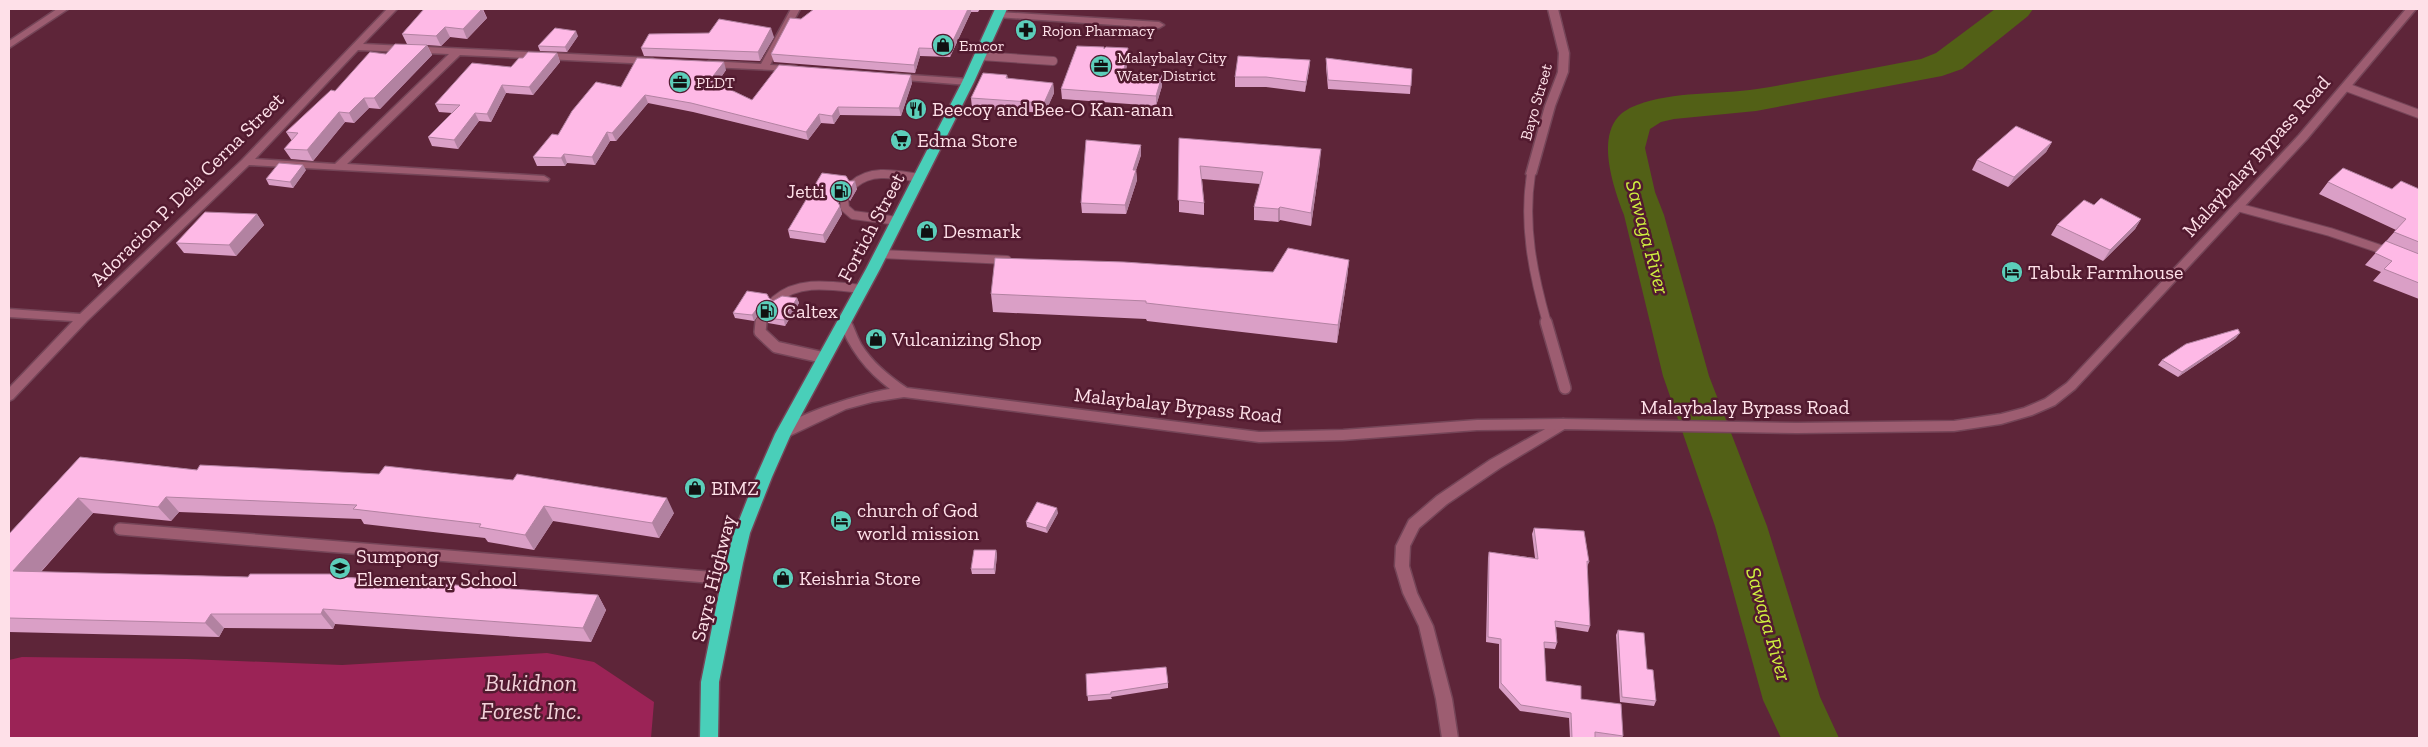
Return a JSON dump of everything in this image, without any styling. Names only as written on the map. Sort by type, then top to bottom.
[{"type":"highway","name":"Fortich Street","points":[[783,434],[898,221],[981,56],[1000,12]]},
{"type":"highway","name":"Sayre Highway","points":[[709,738],[710,682],[742,533],[783,434]]},
{"type":"street","points":[[9,45],[63,9]]},
{"type":"street","name":"Adoracion P. Dela Cerna Street","points":[[9,396],[83,318],[246,162],[392,9]]},
{"type":"street","points":[[764,67],[795,9]]},
{"type":"street","name":"Bayo Street","points":[[1531,174],[1550,106],[1563,72],[1564,53],[1554,9]]},
{"type":"street","name":"Malaybalay Bypass Road","points":[[783,434],[815,415],[837,406],[865,398],[904,392],[1259,437],[1343,435],[1477,426],[1563,424],[1797,428],[1954,426],[2000,420],[2027,412],[2050,402],[2071,386],[2238,207],[2346,87],[2411,9]]},
{"type":"street","points":[[1000,12],[1159,25]]},
{"type":"street","points":[[356,47],[665,62]]},
{"type":"street","points":[[338,167],[458,51]]},
{"type":"street","points":[[695,63],[802,70]]},
{"type":"street","points":[[881,76],[968,82]]},
{"type":"street","points":[[246,162],[544,180]]},
{"type":"street","points":[[9,313],[83,318]]},
{"type":"street","name":"Malaybalay Bypass Road","points":[[845,321],[849,334],[865,360],[888,383],[904,392]]},
{"type":"street","points":[[1450,738],[1444,699],[1426,626],[1410,593],[1402,566],[1403,546],[1414,524],[1442,500],[1495,464],[1563,424]]},
{"type":"lane","points":[[981,56],[1053,61]]},
{"type":"lane","points":[[2346,87],[2419,114]]},
{"type":"lane","points":[[854,184],[862,177],[876,174],[920,178]]},
{"type":"lane","points":[[1531,174],[1527,190],[1528,235],[1532,260],[1565,388]]},
{"type":"lane","points":[[844,200],[845,208],[853,215],[898,221]]},
{"type":"lane","points":[[2238,207],[2349,237],[2403,257]]},
{"type":"lane","points":[[881,254],[1019,260]]},
{"type":"lane","points":[[775,300],[784,292],[802,286],[862,289]]},
{"type":"lane","points":[[761,322],[760,332],[776,347],[824,358]]},
{"type":"lane","points":[[120,530],[731,580]]},
{"type":"green space","name":"Bukidnon Forest Inc.","points":[[547,653],[594,662],[654,702],[651,738],[9,738],[9,660],[22,657],[187,659],[342,665]]},
{"type":"building","points":[[424,9],[482,9],[463,29],[445,27],[436,36],[402,34]]},
{"type":"building","points":[[814,9],[968,9],[949,49],[919,48],[914,65],[771,54],[790,18],[801,19]]},
{"type":"building","points":[[719,19],[771,28],[758,52],[641,48],[649,34],[709,33]]},
{"type":"building","points":[[555,28],[576,31],[565,47],[538,46]]},
{"type":"building","points":[[395,44],[427,45],[374,98],[364,98],[349,113],[339,112],[307,150],[284,149],[298,133],[286,132],[331,90],[335,91],[370,52],[386,54]]},
{"type":"building","points":[[1077,46],[1104,47],[1104,49],[1106,47],[1128,48],[1123,75],[1162,76],[1156,96],[1061,89]]},
{"type":"building","points":[[528,52],[557,53],[529,87],[502,85],[487,114],[475,113],[454,140],[428,137],[460,105],[435,104],[472,63],[511,67]]},
{"type":"building","points":[[1238,56],[1310,60],[1306,82],[1266,77],[1235,77]]},
{"type":"building","points":[[637,58],[724,62],[710,80],[752,100],[779,65],[911,75],[899,108],[838,107],[832,116],[819,114],[806,132],[691,103],[645,95],[612,133],[607,132],[592,157],[564,154],[561,158],[533,157],[552,134],[558,135],[572,111],[596,82],[621,87]]},
{"type":"building","points":[[1326,58],[1412,69],[1411,86],[1328,80]]},
{"type":"building","points":[[983,73],[1007,75],[1006,78],[1053,83],[1044,103],[971,98]]},
{"type":"building","points":[[2016,126],[2052,142],[2014,177],[1977,160]]},
{"type":"building","points":[[1179,138],[1321,149],[1311,213],[1280,207],[1278,209],[1254,207],[1263,172],[1200,166],[1204,203],[1178,200]]},
{"type":"building","points":[[1086,140],[1141,145],[1133,170],[1136,170],[1125,205],[1081,203]]},
{"type":"building","points":[[279,163],[303,165],[290,182],[266,179]]},
{"type":"building","points":[[2343,168],[2392,189],[2401,181],[2419,189],[2419,242],[2394,232],[2406,219],[2328,182]]},
{"type":"building","points":[[822,173],[846,176],[849,181],[855,181],[848,193],[844,185],[837,188],[837,201],[840,206],[823,235],[788,230]]},
{"type":"building","points":[[2101,198],[2141,219],[2110,250],[2057,225],[2084,200],[2094,205]]},
{"type":"building","points":[[205,212],[257,214],[229,245],[176,243]]},
{"type":"building","points":[[2386,241],[2419,254],[2419,283],[2384,269],[2392,261],[2375,253]]},
{"type":"building","points":[[1288,248],[1349,260],[1338,325],[1146,303],[1146,301],[991,294],[995,258],[1124,262],[1273,272]]},
{"type":"building","name":"Caltex","points":[[747,291],[767,294],[773,301],[782,296],[797,298],[784,320],[767,318],[766,313],[760,309],[756,310],[752,315],[733,313]]},
{"type":"building","points":[[2238,329],[2240,333],[2182,372],[2162,360],[2186,344]]},
{"type":"building","points":[[80,457],[197,470],[200,465],[379,474],[385,466],[513,480],[517,474],[667,498],[652,523],[544,506],[525,535],[479,527],[481,524],[353,509],[357,505],[166,497],[158,507],[78,498],[13,571],[248,577],[250,574],[343,574],[341,577],[598,595],[583,628],[323,609],[321,614],[211,614],[205,623],[9,618],[9,534]]},
{"type":"building","points":[[1037,502],[1057,508],[1046,528],[1026,522]]},
{"type":"building","points":[[1534,528],[1584,531],[1589,562],[1587,561],[1590,626],[1555,621],[1557,643],[1544,642],[1546,681],[1581,686],[1581,699],[1621,704],[1623,736],[1595,732],[1595,738],[1572,738],[1571,713],[1521,705],[1501,683],[1501,639],[1488,637],[1489,552],[1538,559]]},
{"type":"building","points":[[974,550],[996,550],[994,569],[971,569]]},
{"type":"building","points":[[1618,630],[1644,633],[1647,669],[1653,670],[1656,701],[1622,697]]},
{"type":"building","points":[[1166,667],[1168,683],[1111,692],[1111,694],[1087,696],[1086,674]]},
{"type":"waterway","name":"Sawaga River","points":[[1810,738],[1792,700],[1741,526],[1686,376],[1644,215],[1635,192],[1626,148],[1632,124],[1649,113],[1674,108],[1756,100],[1929,68],[1949,61],[2016,9]]},
{"type":"place","name":"Rojon Pharmacy","points":[[1026,30]]},
{"type":"place","name":"Emcor","points":[[943,45]]},
{"type":"place","name":"Malaybalay City Water District","points":[[1101,66]]},
{"type":"place","name":"PLDT","points":[[680,82]]},
{"type":"place","name":"Beecoy and Bee-O Kan-anan","points":[[916,109]]},
{"type":"place","name":"Edma Store","points":[[901,140]]},
{"type":"place","name":"Jetti","points":[[841,191]]},
{"type":"place","name":"Desmark","points":[[927,231]]},
{"type":"place","name":"Tabuk Farmhouse","points":[[2012,272]]},
{"type":"place","name":"Caltex","points":[[767,311]]},
{"type":"place","name":"Vulcanizing Shop","points":[[876,339]]},
{"type":"place","name":"BIMZ","points":[[695,488]]},
{"type":"place","name":"church of God world mission","points":[[841,521]]},
{"type":"place","name":"Sumpong Elementary School","points":[[340,568]]},
{"type":"place","name":"Keishria Store","points":[[783,578]]}]
